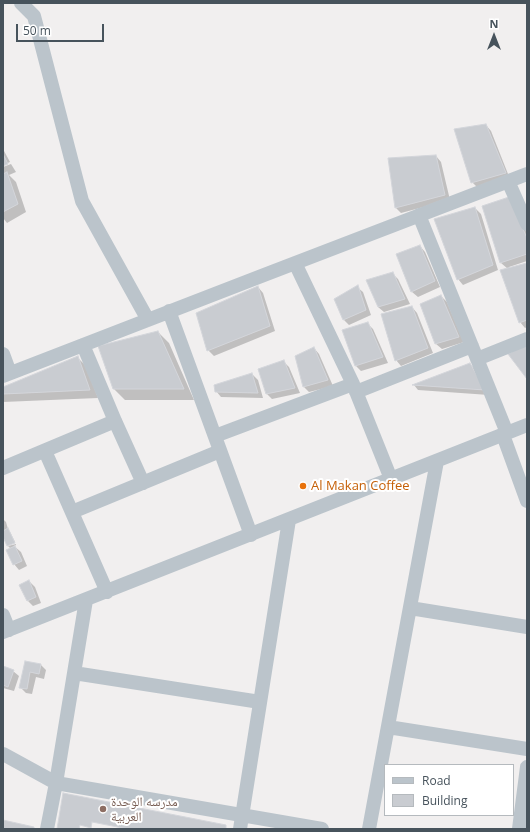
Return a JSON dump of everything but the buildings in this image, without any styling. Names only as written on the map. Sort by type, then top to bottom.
[{"type":"street","points":[[21,3],[34,16],[82,201],[148,320]]},
{"type":"street","points":[[3,354],[7,375],[169,311],[527,174]]},
{"type":"street","points":[[508,181],[527,224]]},
{"type":"street","points":[[419,215],[477,359],[505,434],[527,501]]},
{"type":"street","points":[[295,263],[354,388],[391,479]]},
{"type":"street","points":[[169,311],[251,535]]},
{"type":"street","points":[[477,359],[527,339]]},
{"type":"street","points":[[83,345],[143,483]]},
{"type":"street","points":[[214,436],[472,346]]},
{"type":"street","points":[[3,468],[115,421]]},
{"type":"street","points":[[3,615],[6,631],[527,425]]},
{"type":"street","points":[[44,451],[107,592]]},
{"type":"street","points":[[72,512],[220,451]]},
{"type":"street","points":[[369,829],[437,461]]},
{"type":"street","points":[[241,822],[289,520]]},
{"type":"street","points":[[47,829],[86,600]]},
{"type":"street","points":[[410,608],[527,627]]},
{"type":"street","points":[[74,673],[260,702]]},
{"type":"street","points":[[388,727],[527,749]]},
{"type":"street","points":[[3,754],[56,783],[241,822],[322,829]]},
{"type":"street","points":[[519,829],[527,768]]},
{"type":"place","name":"Al Makan Coffee","points":[[303,486]]},
{"type":"place","name":"مدرسه الوحدة العربية","points":[[103,809]]}]
